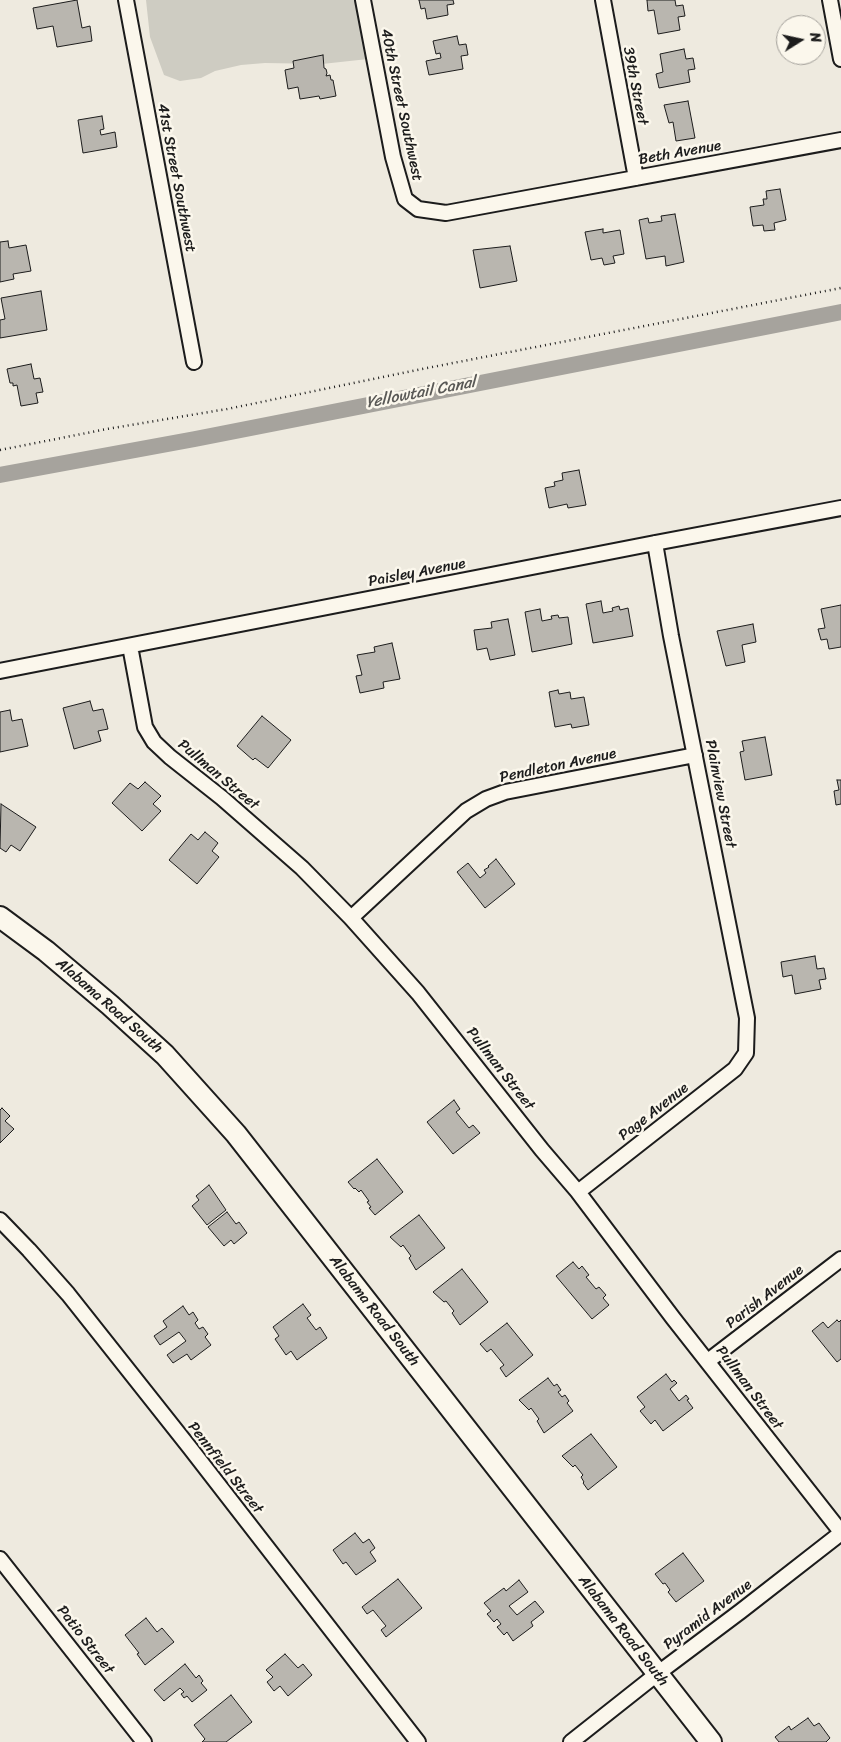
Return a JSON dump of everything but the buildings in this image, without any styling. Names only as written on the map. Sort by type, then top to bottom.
[{"type":"street","name":"41st Street Southwest","points":[[126,0],[194,362]]},
{"type":"street","name":"40th Street Southwest","points":[[364,0],[393,157],[405,199],[418,209]]},
{"type":"street","name":"39th Street","points":[[602,0],[636,178]]},
{"type":"street","points":[[830,0],[841,59]]},
{"type":"street","name":"Beth Avenue","points":[[418,209],[446,212],[841,140]]},
{"type":"street","name":"Paisley Avenue","points":[[0,671],[841,508]]},
{"type":"street","name":"Plainview Street","points":[[655,543],[671,636],[747,1018],[746,1053]]},
{"type":"street","name":"Pullman Street","points":[[130,646],[145,727],[154,742],[302,868],[351,918],[418,993],[542,1150],[578,1192],[673,1318],[841,1532]]},
{"type":"street","name":"Pendleton Avenue","points":[[351,918],[466,811],[486,799],[505,792],[695,755]]},
{"type":"street","name":"Alabama Road South","points":[[0,917],[46,951],[165,1055],[236,1134],[711,1742]]},
{"type":"street","name":"Page Avenue","points":[[578,1192],[735,1069],[746,1053]]},
{"type":"street","name":"Pennfield Street","points":[[0,1220],[68,1294],[418,1742]]},
{"type":"street","name":"Parish Avenue","points":[[708,1361],[841,1259]]},
{"type":"street","name":"Pyramid Avenue","points":[[571,1742],[841,1532]]},
{"type":"street","name":"Patio Street","points":[[0,1559],[144,1742]]},
{"type":"path","points":[[0,450],[107,429],[227,409],[452,363],[841,288]]},
{"type":"shaded area","points":[[146,0],[357,0],[368,59],[322,64],[265,63],[241,65],[215,71],[201,78],[180,81],[164,75],[150,37]]},
{"type":"waterway","name":"Yellowtail Canal","points":[[0,475],[195,439],[841,312]]}]
